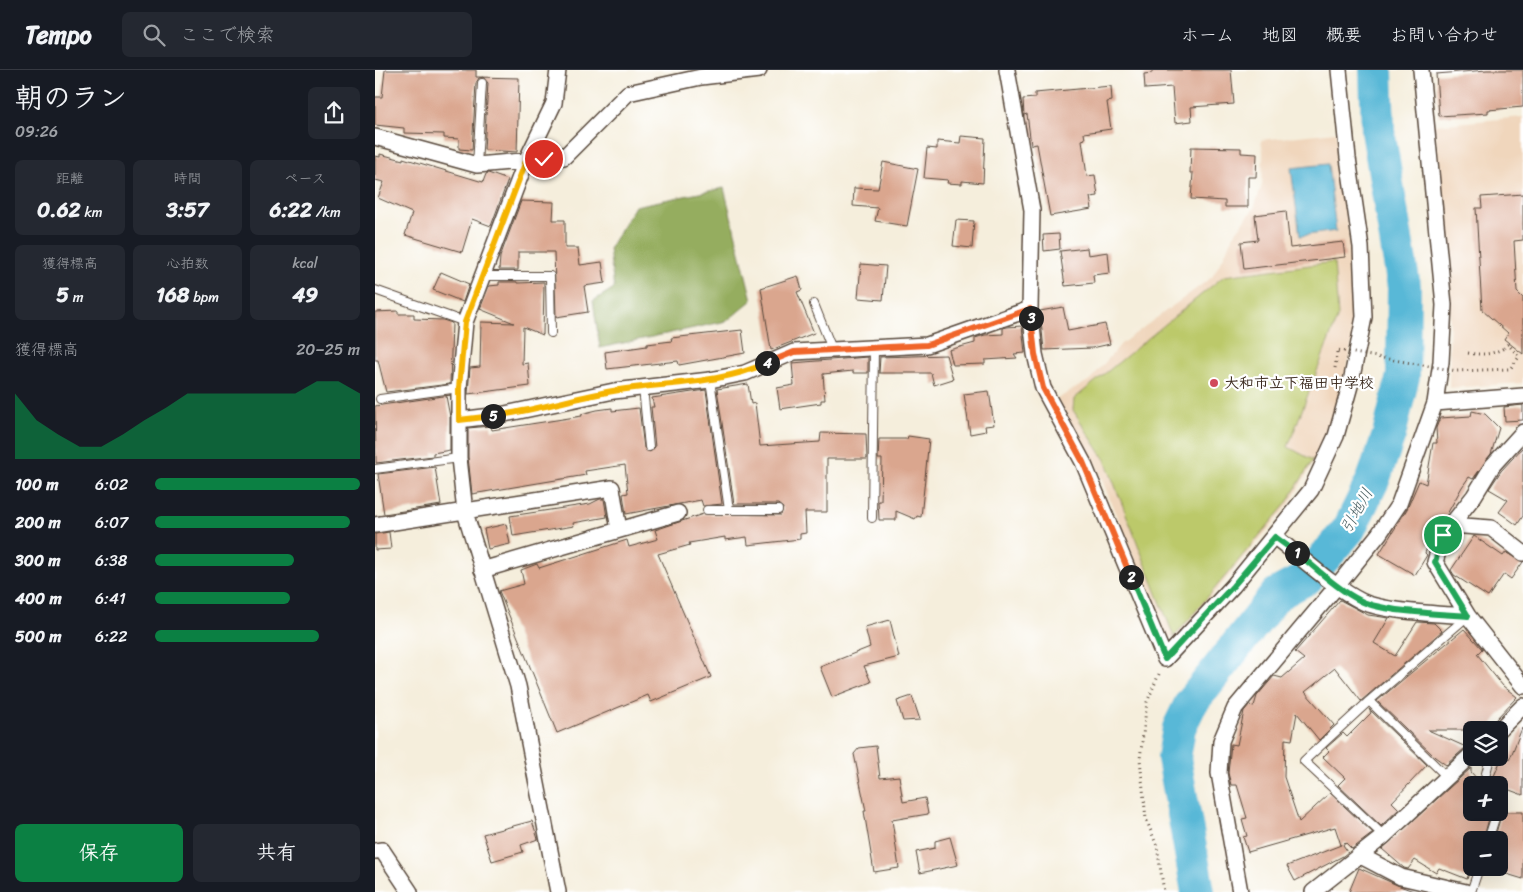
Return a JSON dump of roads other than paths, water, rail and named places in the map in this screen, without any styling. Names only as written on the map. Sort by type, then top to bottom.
[{"type":"street","points":[[558,70],[554,103],[526,161],[465,322],[459,388],[459,458],[465,512],[518,686],[558,892]]},
{"type":"street","points":[[375,137],[477,165],[563,156],[628,93],[701,77],[759,70]]},
{"type":"street","points":[[1007,70],[1033,210],[1030,309],[1035,354],[1043,388],[1083,462],[1165,659],[1279,540],[1311,490],[1336,436],[1351,382],[1364,317],[1361,247],[1348,158],[1339,70]]},
{"type":"street","points":[[1240,892],[1219,773],[1221,741],[1235,708],[1335,584],[1379,534],[1399,504],[1435,403],[1441,362],[1444,305],[1421,70]]},
{"type":"street","points":[[459,420],[500,415],[614,391],[710,380],[745,373],[794,352],[927,345],[1030,309]]},
{"type":"street","points":[[1435,403],[1523,396]]},
{"type":"street","points":[[1523,432],[1493,465],[1474,496],[1443,535],[1435,562],[1468,616],[1523,686]]},
{"type":"street","points":[[375,525],[612,488],[619,530]]},
{"type":"street","points":[[482,570],[679,513]]},
{"type":"street","points":[[1451,525],[1491,528],[1523,553]]},
{"type":"street","points":[[1279,540],[1335,584],[1363,602],[1396,609],[1468,616]]},
{"type":"street","points":[[1508,721],[1523,706]]},
{"type":"street","points":[[1313,892],[1384,836],[1463,762]]},
{"type":"street","points":[[375,850],[382,850],[409,892]]},
{"type":"street","points":[[1359,855],[1401,877],[1443,890],[1466,892]]},
{"type":"lane","points":[[477,165],[482,83]]},
{"type":"lane","points":[[482,276],[550,276],[551,333]]},
{"type":"lane","points":[[375,290],[465,322]]},
{"type":"lane","points":[[814,304],[832,350]]},
{"type":"lane","points":[[872,518],[874,347]]},
{"type":"lane","points":[[710,380],[729,510]]},
{"type":"lane","points":[[380,398],[459,388]]},
{"type":"lane","points":[[643,388],[649,447]]},
{"type":"lane","points":[[375,469],[459,458]]},
{"type":"lane","points":[[707,510],[778,510]]},
{"type":"lane","points":[[1384,836],[1304,761],[1468,616]]},
{"type":"lane","points":[[1369,702],[1447,777]]},
{"type":"lane","points":[[1471,892],[1476,876]]},
{"type":"water","points":[[1328,164],[1336,231],[1300,236],[1291,168]]},
{"type":"waterway","name":"引地川","points":[[1198,892],[1174,758],[1179,728],[1191,703],[1277,594],[1307,578],[1349,529],[1373,480],[1389,435],[1403,376],[1404,287],[1378,131],[1376,70]]},
{"type":"place","name":"大和市立下福田中学校","points":[[1214,383]]}]
